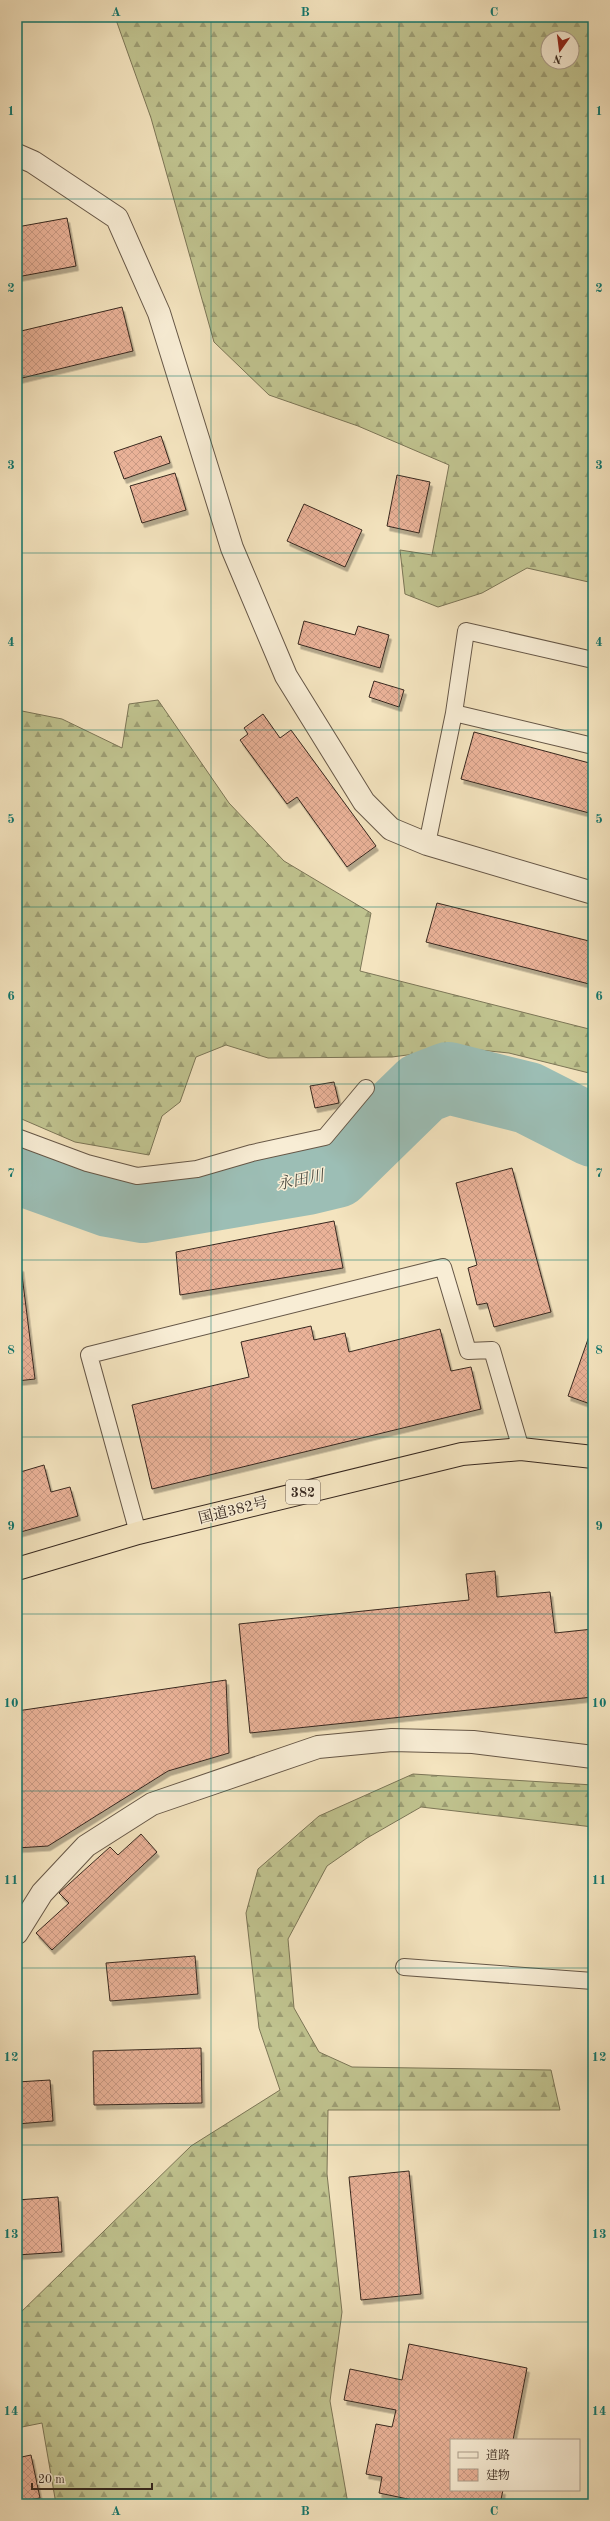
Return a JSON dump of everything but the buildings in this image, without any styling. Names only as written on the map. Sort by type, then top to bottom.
[{"type":"highway","name":"国道382号","points":[[17,1569],[138,1533],[462,1454],[521,1449],[593,1457]]},
{"type":"street","points":[[17,155],[34,162],[117,218],[159,314],[232,548],[286,676],[364,802],[391,829],[427,844],[593,893]]},
{"type":"street","points":[[17,1933],[42,1893],[86,1846],[152,1804],[318,1747],[392,1740],[473,1742],[593,1757]]},
{"type":"lane","points":[[427,844],[454,714],[466,631],[593,660]]},
{"type":"lane","points":[[454,714],[593,746]]},
{"type":"lane","points":[[17,1137],[86,1163],[137,1176],[197,1169],[252,1153],[326,1137],[366,1088]]},
{"type":"lane","points":[[138,1533],[88,1355],[443,1267],[468,1351],[492,1350],[521,1449]]},
{"type":"lane","points":[[404,1967],[593,1981]]},
{"type":"green space","points":[[115,17],[593,17],[593,583],[527,568],[482,593],[438,607],[405,594],[400,550],[432,555],[449,465],[358,426],[269,395],[214,342],[151,118]]},
{"type":"green space","points":[[158,700],[229,803],[284,861],[371,913],[360,971],[593,1030],[593,1074],[509,1053],[460,1048],[392,1057],[268,1058],[226,1045],[196,1057],[180,1102],[162,1116],[149,1155],[75,1142],[17,1117],[17,710],[62,719],[122,748],[129,704]]},
{"type":"green space","points":[[413,1774],[593,1785],[593,1827],[421,1807],[367,1838],[327,1866],[288,1939],[294,2008],[319,2052],[352,2067],[551,2070],[560,2110],[328,2110],[327,2174],[342,2312],[330,2401],[348,2504],[56,2504],[42,2423],[17,2428],[17,2316],[191,2146],[280,2090],[259,2028],[246,1913],[258,1869],[319,1816]]},
{"type":"waterway","name":"永田川","points":[[17,1168],[109,1201],[143,1207],[307,1179],[336,1172],[422,1088],[448,1078],[528,1098],[593,1131]]}]
